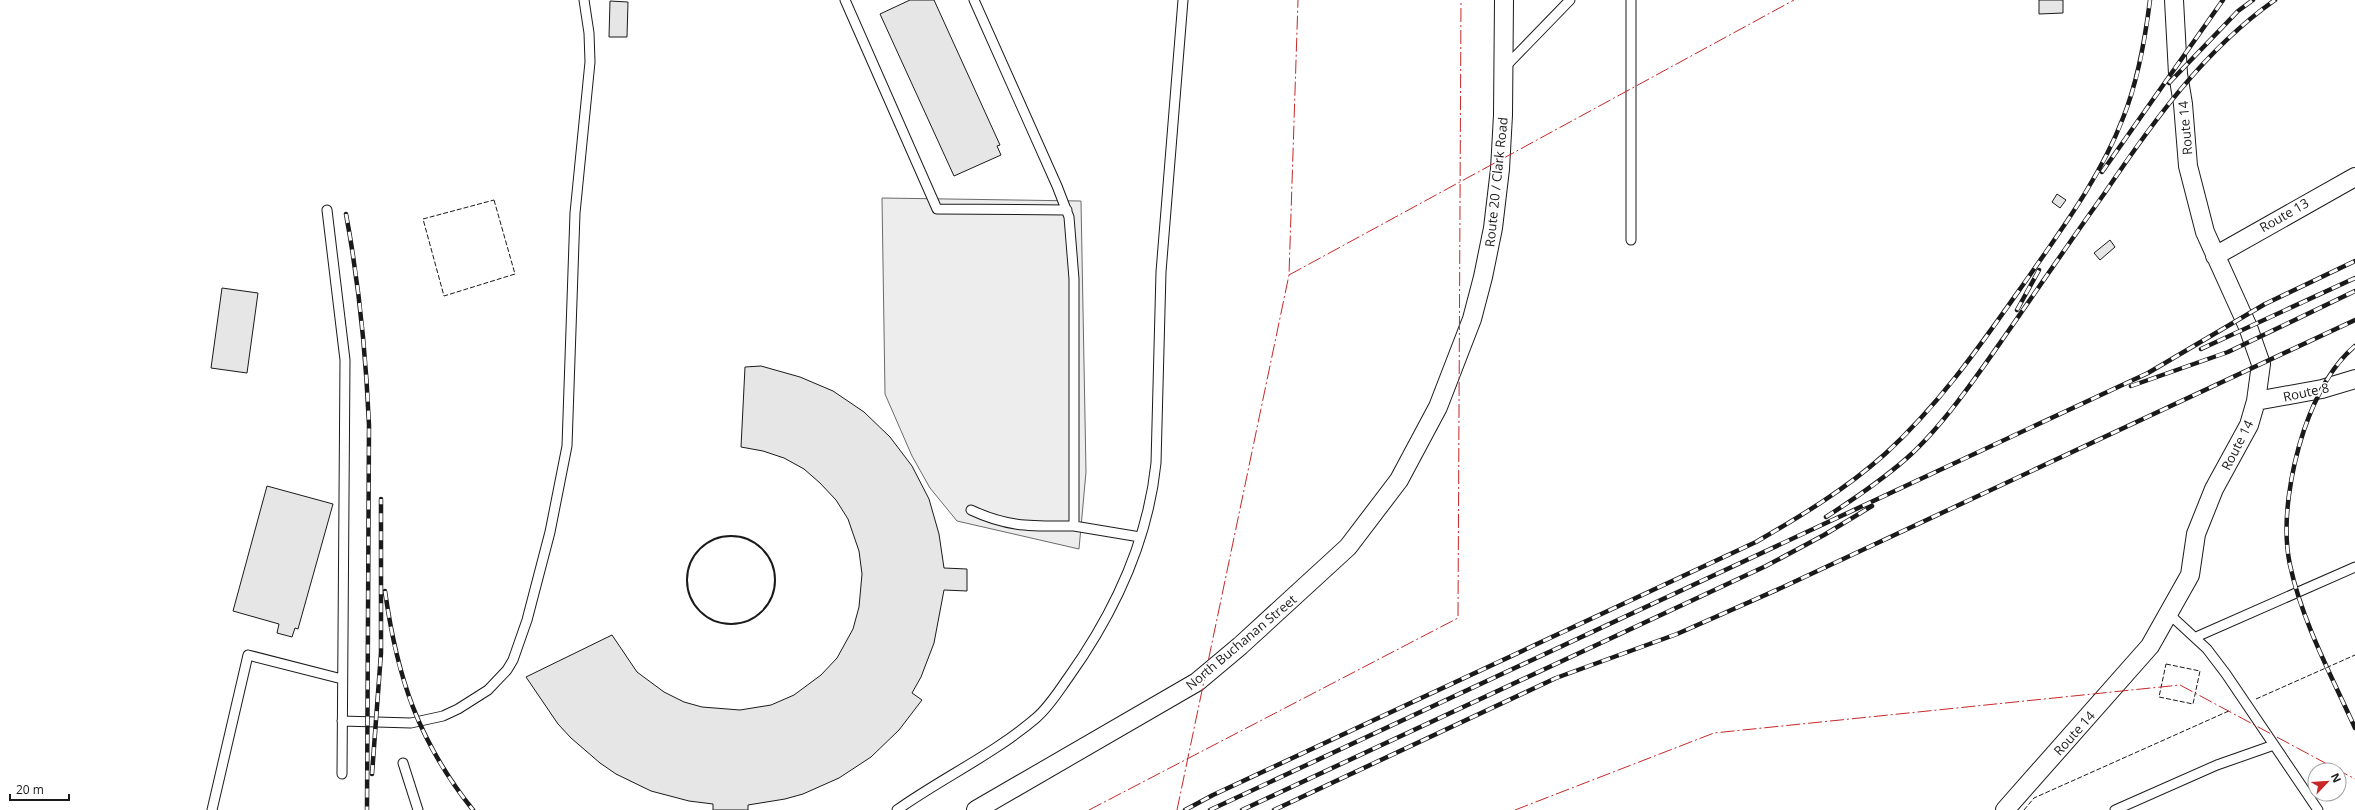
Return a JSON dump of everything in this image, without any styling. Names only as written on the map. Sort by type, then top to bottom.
[{"type":"street","name":"Route 20 / Clark Road","points":[[1418,447],[1438,407],[1456,364],[1472,319],[1493,228],[1500,169],[1504,68],[1504,0]]},
{"type":"street","name":"Route 14","points":[[2005,810],[2150,646],[2190,575],[2196,534],[2214,490],[2249,425],[2256,401],[2261,364],[2248,327],[2205,232],[2188,166],[2183,104],[2178,74],[2174,0]]},
{"type":"street","name":"Route 13","points":[[2215,256],[2355,177]]},
{"type":"street","name":"Route 8","points":[[2256,401],[2322,389],[2355,379]]},
{"type":"street","name":"North Buchanan Street","points":[[976,810],[1176,696],[1197,682],[1240,646],[1348,547],[1399,480],[1418,447]]},
{"type":"lane","points":[[342,721],[411,723],[443,716],[458,709],[488,690],[507,670],[513,660],[527,620],[550,532],[567,446],[575,213],[590,62],[584,0]]},
{"type":"lane","points":[[845,0],[937,209],[1067,210]]},
{"type":"lane","points":[[974,0],[1067,210],[1071,231],[1074,279],[1074,526]]},
{"type":"lane","points":[[897,810],[1026,726],[1048,706],[1097,633],[1124,580],[1140,537],[1154,483],[1156,462],[1161,272],[1182,0]]},
{"type":"lane","points":[[1504,68],[1570,0]]},
{"type":"lane","points":[[1631,0],[1631,240]]},
{"type":"lane","points":[[327,210],[345,360],[342,774]]},
{"type":"lane","points":[[971,510],[994,520],[1018,526],[1074,526],[1140,537]]},
{"type":"lane","points":[[2196,637],[2355,567]]},
{"type":"lane","points":[[2168,613],[2196,637],[2226,674],[2274,745],[2298,777],[2318,810]]},
{"type":"lane","points":[[212,810],[248,655],[342,679]]},
{"type":"lane","points":[[2115,810],[2217,765],[2274,745]]},
{"type":"lane","points":[[403,763],[418,810]]},
{"type":"shaded area","points":[[882,198],[1081,201],[1086,472],[1079,549],[957,521],[930,488],[912,456],[885,394]]},
{"type":"building","points":[[910,0],[934,0],[1000,145],[997,146],[1001,155],[954,176],[880,14]]},
{"type":"building","points":[[2039,0],[2063,0],[2063,13],[2039,14]]},
{"type":"building","points":[[610,1],[628,2],[627,37],[609,37]]},
{"type":"building","points":[[2057,194],[2066,200],[2060,208],[2052,202]]},
{"type":"building","points":[[2110,240],[2115,247],[2100,260],[2094,253]]},
{"type":"building","points":[[222,288],[258,293],[247,373],[211,368]]},
{"type":"building","points":[[761,366],[800,377],[833,391],[864,412],[890,437],[912,466],[929,499],[939,534],[944,568],[967,569],[967,591],[944,590],[934,643],[921,677],[912,693],[922,700],[899,730],[871,757],[839,778],[803,794],[785,799],[748,805],[748,810],[713,810],[713,804],[689,801],[651,791],[616,774],[600,763],[571,738],[558,724],[526,677],[612,635],[637,672],[664,692],[684,702],[702,707],[740,710],[771,705],[794,695],[821,675],[837,658],[853,629],[859,607],[862,574],[859,551],[848,519],[836,500],[820,483],[804,469],[784,458],[763,451],[741,447],[745,367]]},
{"type":"building","points":[[267,486],[333,504],[298,629],[295,628],[292,637],[277,633],[279,624],[233,611]]},
{"type":"railway","points":[[1185,810],[1213,795],[1756,542],[1823,501],[1870,467],[1905,435],[1924,415],[1960,372],[1993,328],[2052,243],[2091,183],[2114,140],[2133,90],[2146,30],[2150,0]]},
{"type":"railway","points":[[2102,172],[2223,0]]},
{"type":"railway","points":[[2169,83],[2238,11],[2253,0]]},
{"type":"railway","points":[[1826,517],[1888,474],[1907,458],[1934,431],[1985,365],[2122,167],[2160,115],[2202,65],[2225,41],[2275,0]]},
{"type":"railway","points":[[346,214],[355,267],[361,320],[369,425],[367,810]]},
{"type":"railway","points":[[1210,810],[2148,373],[2265,304],[2355,261]]},
{"type":"railway","points":[[2017,310],[2039,270]]},
{"type":"railway","points":[[2201,349],[2355,278]]},
{"type":"railway","points":[[2131,386],[2228,352],[2355,291]]},
{"type":"railway","points":[[1274,810],[1556,678],[1677,634],[1781,588],[2355,320]]},
{"type":"railway","points":[[2355,346],[2338,363],[2318,396],[2308,419],[2299,445],[2291,479],[2287,515],[2287,549],[2295,586],[2318,648],[2355,728]]},
{"type":"railway","points":[[372,774],[381,653],[381,499]]},
{"type":"railway","points":[[1242,810],[1766,566],[1824,535],[1872,506]]},
{"type":"railway","points":[[385,591],[396,652],[413,707],[424,733],[438,759],[473,810]]},
{"type":"fence","points":[[494,200],[515,274],[444,296],[423,219],[494,200]]},
{"type":"fence","points":[[2256,699],[2355,655]]},
{"type":"fence","points":[[2166,664],[2200,671],[2193,704],[2159,697],[2166,664]]},
{"type":"fence","points":[[2024,810],[2034,798],[2231,710]]},
{"type":"wall","points":[[731,536],[748,539],[756,543],[768,555],[772,563],[775,580],[772,597],[768,605],[756,617],[748,621],[731,624],[714,621],[706,617],[694,605],[690,597],[687,580],[690,563],[694,555],[706,543],[714,539],[731,536]]},
{"type":"power","points":[[1177,810],[1289,275],[1298,0]]},
{"type":"power","points":[[1089,810],[1458,618],[1461,0]]},
{"type":"power","points":[[1289,275],[1794,0]]},
{"type":"power","points":[[1515,810],[1714,733],[2180,685],[2355,779]]}]
